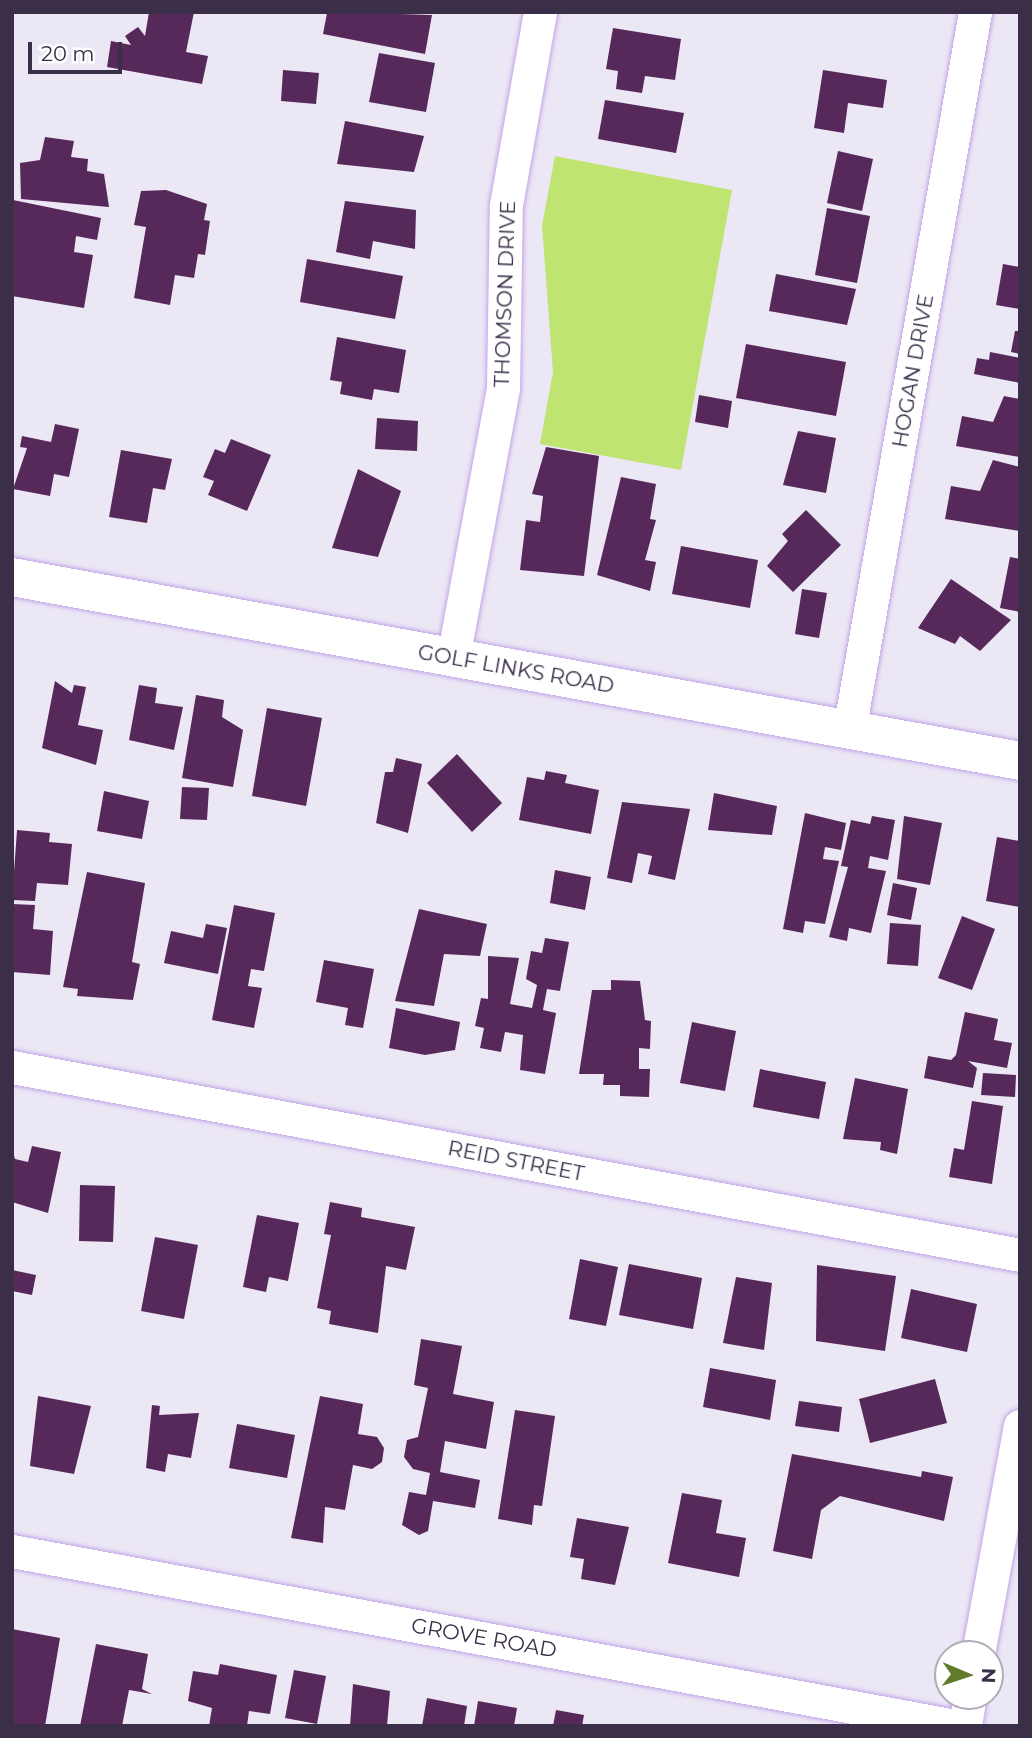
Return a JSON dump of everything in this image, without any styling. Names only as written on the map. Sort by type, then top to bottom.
[{"type":"main road","name":"GOLF LINKS ROAD","points":[[12,577],[1020,761]]},
{"type":"street","name":"THOMSON DRIVE","points":[[453,658],[503,388],[506,205],[540,12]]},
{"type":"street","name":"HOGAN DRIVE","points":[[849,731],[975,12]]},
{"type":"street","name":"REID STREET","points":[[12,1067],[1020,1255]]},
{"type":"street","points":[[983,1640],[1006,1577],[1020,1426]]},
{"type":"street","name":"GROVE ROAD","points":[[12,1551],[955,1726]]},
{"type":"green space","points":[[555,156],[732,190],[681,470],[540,444],[553,372],[542,226]]},
{"type":"building","points":[[149,12],[194,12],[186,52],[208,56],[202,84],[107,67],[111,41],[131,45],[125,36],[138,27],[145,36]]},
{"type":"building","points":[[327,13],[432,15],[425,54],[323,34]]},
{"type":"building","points":[[613,28],[681,39],[675,80],[645,76],[642,93],[616,89],[618,71],[606,69]]},
{"type":"building","points":[[379,53],[435,63],[426,112],[369,102]]},
{"type":"building","points":[[283,70],[319,73],[316,104],[281,101]]},
{"type":"building","points":[[823,70],[887,80],[883,108],[848,103],[844,133],[814,128]]},
{"type":"building","points":[[605,100],[684,113],[676,153],[598,139]]},
{"type":"building","points":[[345,121],[424,136],[414,172],[337,164]]},
{"type":"building","points":[[45,137],[74,141],[71,157],[88,159],[87,171],[104,174],[109,207],[21,199],[20,163],[40,160]]},
{"type":"building","points":[[838,151],[873,159],[862,211],[827,203]]},
{"type":"building","points":[[166,190],[207,204],[204,220],[210,221],[205,255],[198,254],[194,278],[175,275],[170,305],[134,298],[146,227],[134,225],[141,191]]},
{"type":"building","points":[[13,200],[101,218],[97,240],[76,236],[74,252],[93,255],[84,308],[12,296]]},
{"type":"building","points":[[345,201],[416,210],[415,249],[373,241],[370,259],[336,252]]},
{"type":"building","points":[[827,208],[870,216],[857,283],[815,275]]},
{"type":"building","points":[[307,259],[403,276],[395,319],[300,302]]},
{"type":"building","points":[[1003,264],[1020,267],[1020,309],[996,305]]},
{"type":"building","points":[[776,274],[856,289],[847,325],[769,311]]},
{"type":"building","points":[[1015,331],[1020,331],[1020,354],[1011,352]]},
{"type":"building","points":[[337,337],[406,350],[399,393],[374,389],[372,400],[340,394],[342,382],[330,380]]},
{"type":"building","points":[[746,344],[846,362],[836,416],[736,398]]},
{"type":"building","points":[[990,352],[1020,358],[1020,383],[974,374],[977,358],[989,360]]},
{"type":"building","points":[[699,395],[732,401],[728,428],[695,422]]},
{"type":"building","points":[[1004,396],[1020,399],[1020,457],[956,446],[962,416],[993,422]]},
{"type":"building","points":[[377,418],[418,421],[417,451],[375,449]]},
{"type":"building","points":[[55,424],[79,429],[69,477],[54,474],[50,496],[13,489],[27,448],[20,447],[22,436],[51,442]]},
{"type":"building","points":[[798,431],[836,438],[826,493],[783,485]]},
{"type":"building","points":[[231,439],[271,455],[247,511],[208,495],[214,481],[203,477],[215,449],[225,453]]},
{"type":"building","points":[[546,447],[599,456],[584,576],[520,570],[526,520],[540,522],[543,496],[532,494]]},
{"type":"building","points":[[121,450],[172,459],[165,490],[153,488],[147,523],[109,517]]},
{"type":"building","points":[[993,460],[1020,467],[1020,531],[945,519],[951,486],[980,491]]},
{"type":"building","points":[[358,469],[401,491],[378,557],[332,548]]},
{"type":"building","points":[[621,477],[656,484],[650,519],[656,520],[645,560],[656,562],[650,591],[597,575]]},
{"type":"building","points":[[806,510],[841,545],[793,592],[767,566],[788,541],[782,534]]},
{"type":"building","points":[[681,546],[758,560],[750,608],[672,594]]},
{"type":"building","points":[[1010,557],[1020,559],[1020,612],[1000,608]]},
{"type":"building","points":[[951,579],[1011,620],[980,651],[960,636],[955,644],[918,628]]},
{"type":"building","points":[[802,589],[827,593],[819,638],[795,634]]},
{"type":"building","points":[[55,681],[72,693],[74,685],[86,687],[78,725],[103,730],[96,765],[42,748]]},
{"type":"building","points":[[139,685],[157,688],[155,703],[183,707],[174,750],[129,740]]},
{"type":"building","points":[[196,695],[224,700],[222,717],[243,730],[233,787],[182,778]]},
{"type":"building","points":[[267,708],[322,718],[306,806],[252,796]]},
{"type":"building","points":[[457,754],[502,803],[472,832],[427,783]]},
{"type":"building","points":[[396,758],[422,764],[408,833],[376,823],[385,772],[393,772]]},
{"type":"building","points":[[546,771],[567,775],[565,783],[599,790],[591,834],[519,820],[527,777],[544,780]]},
{"type":"building","points":[[182,787],[209,788],[207,820],[180,819]]},
{"type":"building","points":[[104,791],[149,801],[142,839],[97,831]]},
{"type":"building","points":[[714,793],[777,806],[772,835],[708,830]]},
{"type":"building","points":[[622,802],[690,809],[675,880],[648,874],[652,856],[638,853],[632,883],[607,878]]},
{"type":"building","points":[[805,813],[846,823],[841,850],[825,847],[823,859],[839,861],[825,924],[805,921],[803,933],[783,929]]},
{"type":"building","points":[[872,816],[895,820],[888,860],[870,856],[868,868],[886,871],[871,933],[849,928],[847,941],[829,937],[848,867],[841,866],[851,820],[870,824]]},
{"type":"building","points":[[904,816],[942,823],[930,885],[897,879]]},
{"type":"building","points":[[17,830],[50,833],[49,842],[72,844],[68,885],[37,883],[35,901],[12,900]]},
{"type":"building","points":[[997,837],[1020,841],[1020,907],[986,901]]},
{"type":"building","points":[[555,870],[591,877],[585,910],[550,903]]},
{"type":"building","points":[[87,872],[145,883],[132,962],[140,964],[133,1000],[77,996],[78,989],[63,987]]},
{"type":"building","points":[[893,883],[917,888],[911,920],[887,915]]},
{"type":"building","points":[[12,904],[35,905],[33,929],[53,931],[50,975],[12,972]]},
{"type":"building","points":[[234,905],[275,913],[264,971],[251,969],[248,986],[262,988],[254,1028],[212,1020]]},
{"type":"building","points":[[419,909],[487,924],[480,956],[444,954],[434,1006],[395,1001]]},
{"type":"building","points":[[962,916],[995,929],[972,990],[938,978]]},
{"type":"building","points":[[890,923],[921,925],[918,966],[887,964]]},
{"type":"building","points":[[206,924],[227,928],[218,974],[164,963],[171,931],[203,938]]},
{"type":"building","points":[[545,938],[569,942],[560,991],[547,989],[543,1010],[556,1013],[545,1074],[520,1070],[523,1035],[505,1032],[501,1052],[480,1048],[484,1028],[475,1026],[481,998],[488,999],[488,956],[519,958],[510,1004],[532,1008],[537,985],[526,979],[531,951],[542,953]]},
{"type":"building","points":[[324,960],[374,969],[363,1028],[345,1025],[348,1008],[316,1002]]},
{"type":"building","points":[[611,980],[640,981],[645,1020],[651,1021],[650,1049],[639,1048],[639,1069],[650,1069],[649,1097],[620,1096],[620,1085],[603,1085],[604,1074],[579,1074],[592,990],[611,990]]},
{"type":"building","points":[[396,1008],[460,1022],[455,1050],[425,1055],[389,1048]]},
{"type":"building","points":[[965,1012],[998,1019],[994,1040],[1012,1043],[1007,1068],[968,1061],[977,1068],[973,1088],[924,1078],[928,1056],[951,1060],[956,1055]]},
{"type":"building","points":[[692,1022],[736,1031],[725,1091],[680,1083]]},
{"type":"building","points":[[760,1069],[826,1082],[819,1119],[753,1107]]},
{"type":"building","points":[[983,1073],[1016,1075],[1015,1097],[981,1095]]},
{"type":"building","points":[[855,1078],[908,1089],[897,1154],[880,1150],[881,1142],[843,1139]]},
{"type":"building","points":[[972,1101],[1003,1106],[992,1184],[949,1177],[954,1148],[964,1150]]},
{"type":"building","points":[[32,1146],[61,1152],[48,1213],[12,1202],[12,1149],[15,1159],[28,1162]]},
{"type":"building","points":[[80,1185],[115,1186],[113,1242],[79,1241]]},
{"type":"building","points":[[330,1202],[362,1208],[361,1217],[415,1227],[406,1270],[386,1266],[378,1333],[329,1324],[331,1311],[317,1308],[331,1235],[324,1234]]},
{"type":"building","points":[[257,1215],[299,1223],[288,1281],[269,1277],[266,1292],[243,1287]]},
{"type":"building","points":[[155,1237],[198,1245],[184,1319],[141,1311]]},
{"type":"building","points":[[580,1259],[618,1267],[606,1326],[569,1319]]},
{"type":"building","points":[[629,1264],[702,1278],[693,1329],[619,1315]]},
{"type":"building","points":[[817,1265],[896,1276],[885,1351],[816,1341]]},
{"type":"building","points":[[12,1270],[36,1275],[32,1295],[12,1291]]},
{"type":"building","points":[[736,1277],[772,1283],[764,1350],[723,1343]]},
{"type":"building","points":[[911,1289],[977,1304],[967,1352],[901,1338]]},
{"type":"building","points":[[421,1339],[462,1346],[453,1394],[494,1402],[486,1449],[445,1441],[440,1472],[480,1480],[475,1508],[433,1501],[428,1531],[419,1535],[402,1525],[409,1492],[426,1495],[430,1473],[413,1469],[404,1457],[407,1440],[418,1437],[428,1388],[414,1385]]},
{"type":"building","points":[[710,1368],[776,1380],[770,1420],[703,1407]]},
{"type":"building","points":[[935,1379],[947,1423],[870,1443],[859,1399]]},
{"type":"building","points":[[38,1396],[91,1406],[74,1474],[30,1466]]},
{"type":"building","points":[[320,1396],[363,1404],[358,1434],[377,1437],[384,1448],[382,1462],[372,1469],[353,1465],[345,1510],[325,1507],[323,1543],[291,1538]]},
{"type":"building","points":[[799,1401],[842,1407],[839,1432],[795,1426]]},
{"type":"building","points":[[152,1405],[160,1406],[159,1415],[199,1413],[191,1458],[168,1454],[165,1472],[146,1468]]},
{"type":"building","points":[[515,1410],[555,1416],[542,1506],[534,1505],[532,1525],[498,1519]]},
{"type":"building","points":[[237,1424],[295,1435],[287,1478],[229,1468]]},
{"type":"building","points":[[792,1454],[921,1477],[922,1471],[953,1477],[944,1521],[840,1496],[821,1510],[812,1559],[773,1551]]},
{"type":"building","points":[[682,1493],[722,1500],[716,1533],[746,1538],[739,1577],[668,1563]]},
{"type":"building","points":[[577,1518],[629,1527],[615,1585],[581,1579],[584,1559],[570,1557]]},
{"type":"building","points":[[12,1629],[60,1638],[45,1726],[12,1726]]},
{"type":"building","points":[[96,1644],[148,1654],[142,1689],[152,1694],[129,1690],[122,1726],[80,1726]]},
{"type":"building","points":[[220,1664],[277,1675],[270,1714],[249,1711],[247,1726],[209,1726],[212,1708],[188,1701],[193,1671],[218,1675]]},
{"type":"building","points":[[294,1670],[326,1676],[317,1724],[285,1718]]},
{"type":"building","points":[[353,1684],[390,1691],[387,1726],[350,1726]]},
{"type":"building","points":[[427,1698],[467,1706],[464,1726],[422,1726]]},
{"type":"building","points":[[478,1701],[517,1708],[514,1726],[474,1726]]},
{"type":"building","points":[[556,1710],[584,1715],[582,1726],[553,1726]]}]
